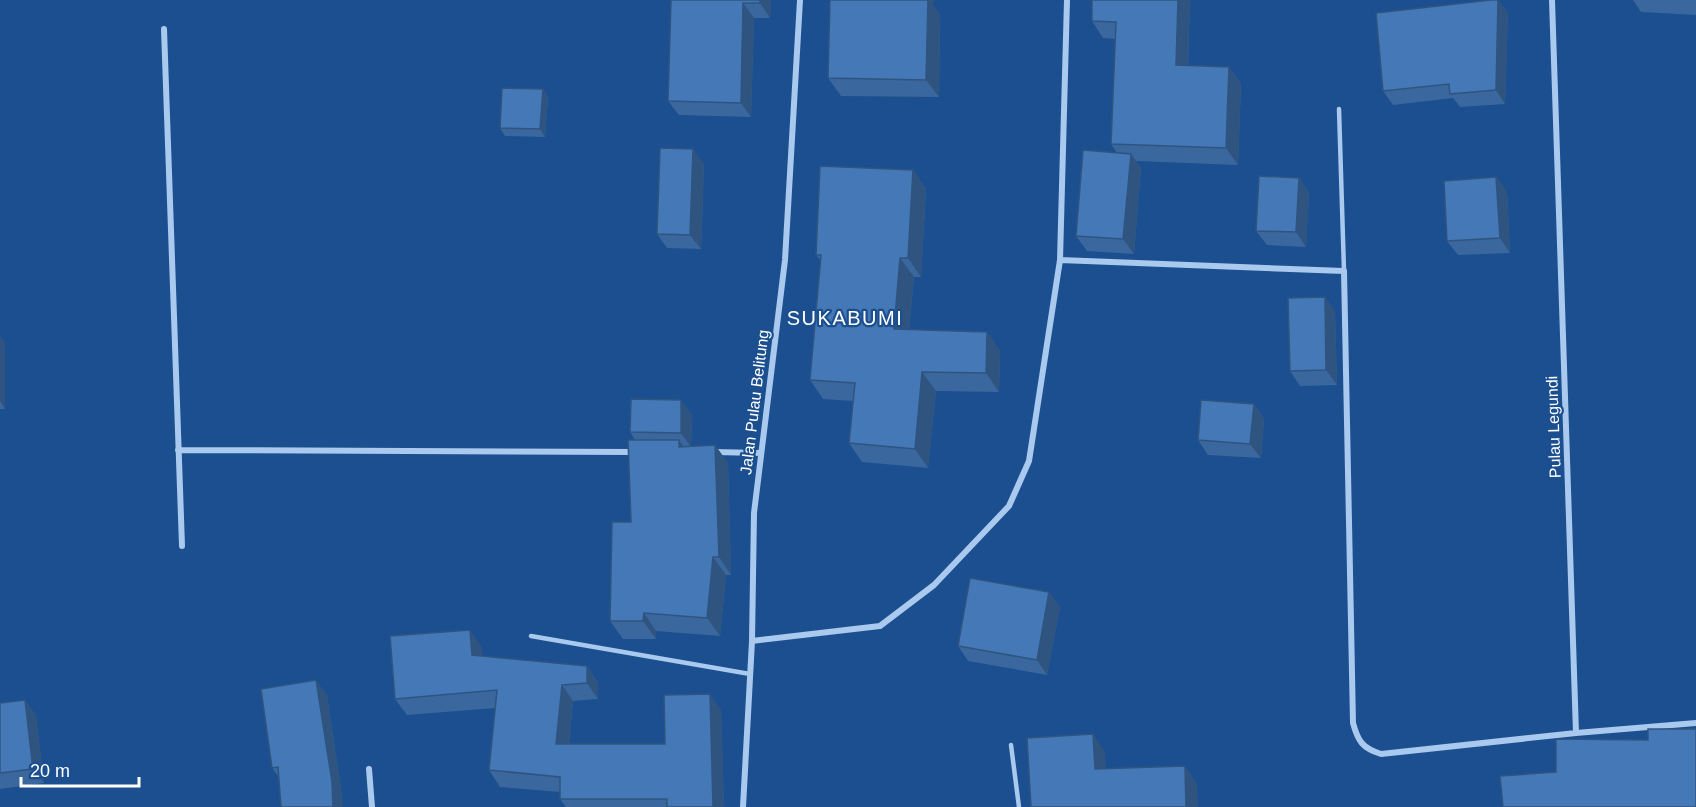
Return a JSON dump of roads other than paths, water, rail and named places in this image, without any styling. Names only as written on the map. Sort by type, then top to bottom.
[{"type":"street","name":"Jalan Pulau Belitung","points":[[743,807],[752,641],[754,513],[785,260],[800,0]]},
{"type":"street","points":[[752,641],[880,626],[934,585],[1009,506],[1029,461],[1060,260],[1067,0]]},
{"type":"street","name":"Pulau Legundi","points":[[1552,0],[1576,733]]},
{"type":"street","points":[[164,29],[182,546]]},
{"type":"street","points":[[1060,260],[1344,271],[1353,723],[1357,737],[1368,750],[1381,754],[1576,733],[1696,723]]},
{"type":"street","points":[[178,450],[642,452]]},
{"type":"street","points":[[701,452],[761,453]]},
{"type":"street","points":[[369,769],[372,807]]},
{"type":"lane","points":[[1338,109],[1344,271]]},
{"type":"lane","points":[[531,636],[750,674]]},
{"type":"lane","points":[[1011,745],[1019,807]]},
{"type":"district","name":"SUKABUMI","points":[[845,318]]}]
